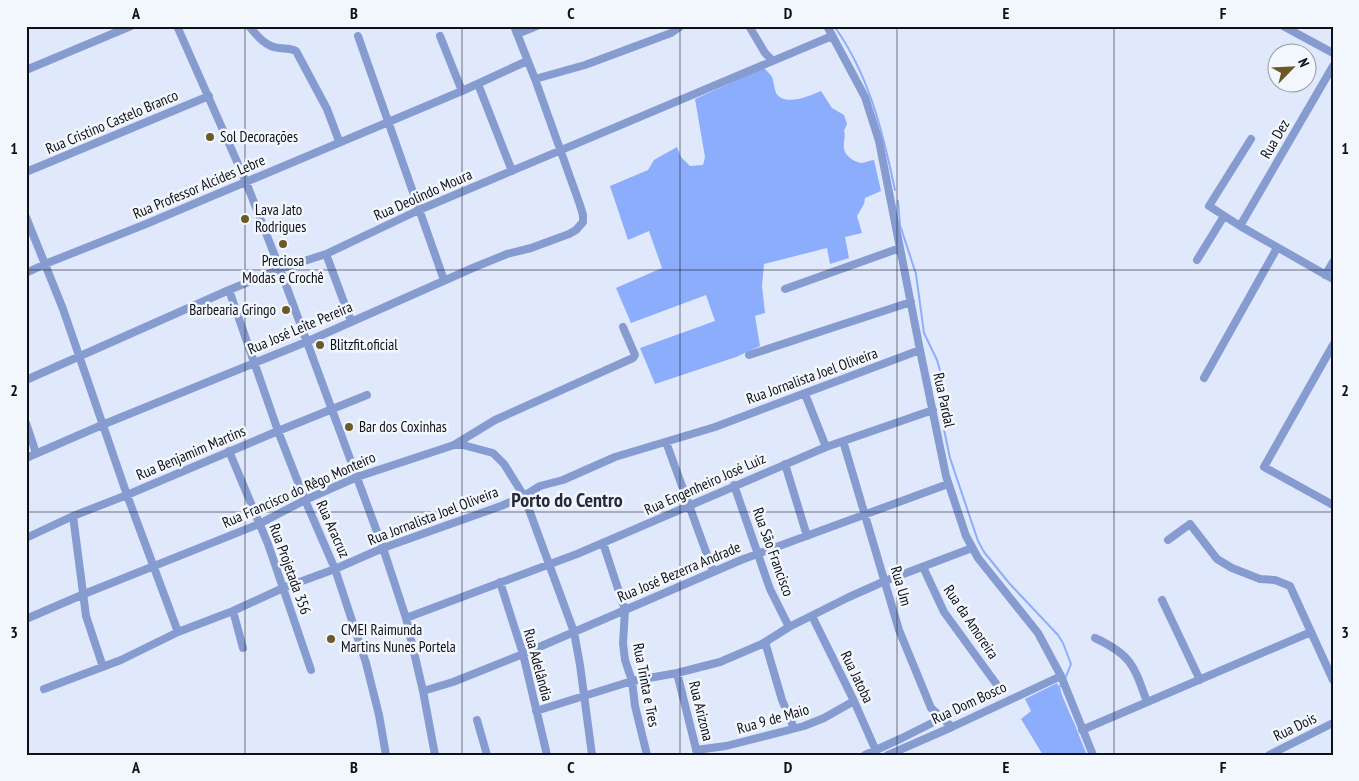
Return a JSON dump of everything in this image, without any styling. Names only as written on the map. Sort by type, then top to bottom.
[{"type":"street","points":[[26,70],[131,26]]},
{"type":"street","points":[[177,26],[246,182],[384,548],[406,618],[423,691],[435,755]]},
{"type":"street","points":[[249,26],[259,38],[269,45],[296,51],[327,109],[340,141]]},
{"type":"street","points":[[537,26],[515,30],[535,79],[560,151]]},
{"type":"street","points":[[535,79],[585,65],[662,36],[681,26]]},
{"type":"street","points":[[748,26],[765,53],[772,60]]},
{"type":"street","name":"Rua Pardal","points":[[827,26],[865,97],[879,141],[948,484],[966,536],[972,548],[1038,632],[1061,676],[1094,755]]},
{"type":"street","points":[[1284,26],[1333,53]]},
{"type":"street","points":[[358,36],[444,280]]},
{"type":"street","points":[[440,36],[462,91]]},
{"type":"street","name":"Rua Deolindo Moura","points":[[26,380],[229,290],[280,269],[326,254],[419,210],[832,36]]},
{"type":"street","name":"Rua Professor Alcides Lebre","points":[[26,273],[462,91],[527,61]]},
{"type":"street","name":"Rua Dez","points":[[1240,226],[1333,66]]},
{"type":"street","points":[[478,84],[512,171]]},
{"type":"street","name":"Rua Cristino Castelo Branco","points":[[26,172],[209,96]]},
{"type":"street","points":[[1251,140],[1209,206],[1277,248],[1333,279]]},
{"type":"street","name":"Rua José Leite Pereira","points":[[26,458],[306,342],[351,320],[444,280],[507,254],[532,248],[576,230],[582,222],[583,215],[560,151]]},
{"type":"street","points":[[1197,260],[1224,216]]},
{"type":"street","points":[[26,218],[63,309],[102,425],[178,632]]},
{"type":"street","points":[[785,289],[900,248]]},
{"type":"street","points":[[1204,378],[1277,248]]},
{"type":"street","points":[[326,254],[351,320]]},
{"type":"street","points":[[1325,275],[1333,262]]},
{"type":"street","name":"Rua Aracruz","points":[[229,290],[278,430],[305,500],[335,569],[366,663],[386,755]]},
{"type":"street","points":[[748,355],[911,302]]},
{"type":"street","name":"Rua Francisco do Rêgo Monteiro","points":[[26,619],[259,524],[305,500],[357,477],[454,444],[495,420],[635,357],[623,327]]},
{"type":"street","points":[[1333,345],[1264,466],[1333,505]]},
{"type":"street","name":"Rua Jornalista Joel Oliveira","points":[[44,689],[104,667],[178,632],[233,611],[283,588],[384,548],[501,506],[524,496],[540,486],[563,480],[616,457],[715,426],[805,394],[920,350]]},
{"type":"street","points":[[805,394],[826,446]]},
{"type":"street","name":"Rua Benjamim Martins","points":[[26,538],[73,516],[127,495],[278,430],[367,395]]},
{"type":"street","name":"Rua Engenheiro José Luiz","points":[[406,618],[603,543],[826,446],[933,410]]},
{"type":"street","points":[[26,423],[36,453]]},
{"type":"street","name":"Rua Um","points":[[843,440],[907,654],[931,708],[952,727]]},
{"type":"street","points":[[666,442],[688,507],[713,571]]},
{"type":"street","points":[[454,444],[493,453],[504,464],[524,496],[574,632],[592,755]]},
{"type":"street","name":"Rua Projetada 356","points":[[229,451],[268,544],[311,670]]},
{"type":"street","points":[[785,464],[807,536]]},
{"type":"street","name":"Rua José Bezerra Andrade","points":[[423,691],[453,682],[523,654],[713,571],[948,484]]},
{"type":"street","name":"Rua São Francisco","points":[[734,485],[770,589],[788,627]]},
{"type":"street","points":[[73,516],[86,616],[104,667]]},
{"type":"street","points":[[1168,540],[1190,524],[1217,560],[1260,580],[1275,580],[1290,586],[1333,680]]},
{"type":"street","name":"Rua Trinta e Tres","points":[[603,543],[625,610],[623,644],[625,660],[632,681],[634,706],[647,755]]},
{"type":"street","points":[[536,711],[632,681],[677,673],[720,662],[765,642],[788,627],[885,580],[972,548]]},
{"type":"street","name":"Rua da Amoreira","points":[[923,567],[944,612],[1000,689],[944,718]]},
{"type":"street","name":"Rua Adelândia","points":[[500,582],[523,654],[547,755]]},
{"type":"street","points":[[1162,600],[1200,680]]},
{"type":"street","points":[[233,611],[243,648]]},
{"type":"street","name":"Rua Jatoba","points":[[812,616],[876,750]]},
{"type":"street","points":[[1082,730],[1311,632]]},
{"type":"street","points":[[1096,638],[1115,647],[1127,657],[1138,677],[1147,702]]},
{"type":"street","points":[[765,642],[782,700],[794,728]]},
{"type":"street","name":"Rua Arizona","points":[[677,673],[697,752]]},
{"type":"street","name":"Rua Dom Bosco","points":[[888,755],[1061,676]]},
{"type":"street","name":"Rua 9 de Maio","points":[[697,752],[794,728],[824,718],[854,701]]},
{"type":"street","points":[[866,755],[944,718]]},
{"type":"street","points":[[477,720],[487,755]]},
{"type":"street","name":"Rua Dois","points":[[1269,755],[1333,723]]},
{"type":"shaded area","points":[[764,68],[772,77],[776,93],[780,97],[791,100],[821,91],[832,108],[844,115],[847,124],[844,131],[844,151],[850,158],[858,162],[863,163],[874,160],[881,191],[865,198],[864,204],[857,216],[862,233],[845,237],[849,258],[830,264],[827,248],[764,264],[762,286],[765,313],[755,316],[760,346],[736,357],[655,384],[640,348],[715,321],[706,295],[631,323],[616,288],[662,268],[649,231],[628,240],[610,186],[648,170],[654,160],[677,147],[681,157],[690,166],[703,165],[705,157],[695,99]]},
{"type":"shaded area","points":[[1057,683],[1087,755],[1043,755],[1021,719],[1031,711],[1025,699]]},
{"type":"waterway","points":[[834,26],[846,44],[866,84],[880,126],[895,190]]},
{"type":"waterway","points":[[898,201],[900,225],[916,274],[924,333],[937,360],[943,381],[942,420],[950,458],[978,541],[984,552],[1009,583],[1058,635],[1071,664],[1065,679]]},
{"type":"waterway","points":[[1061,685],[1059,687],[1062,701],[1074,725],[1085,755]]},
{"type":"place","name":"Sol Decorações","points":[[210,137]]},
{"type":"place","name":"Lava Jato Rodrigues","points":[[245,219]]},
{"type":"place","name":"Preciosa Modas e Crochê","points":[[283,244]]},
{"type":"place","name":"Barbearia Gringo","points":[[286,310]]},
{"type":"place","name":"Blitzfit.oficial","points":[[320,345]]},
{"type":"place","name":"Bar dos Coxinhas","points":[[349,427]]},
{"type":"place","name":"CMEI Raimunda Martins Nunes Portela","points":[[331,639]]},
{"type":"district","name":"Porto do Centro","points":[[567,500]]}]
